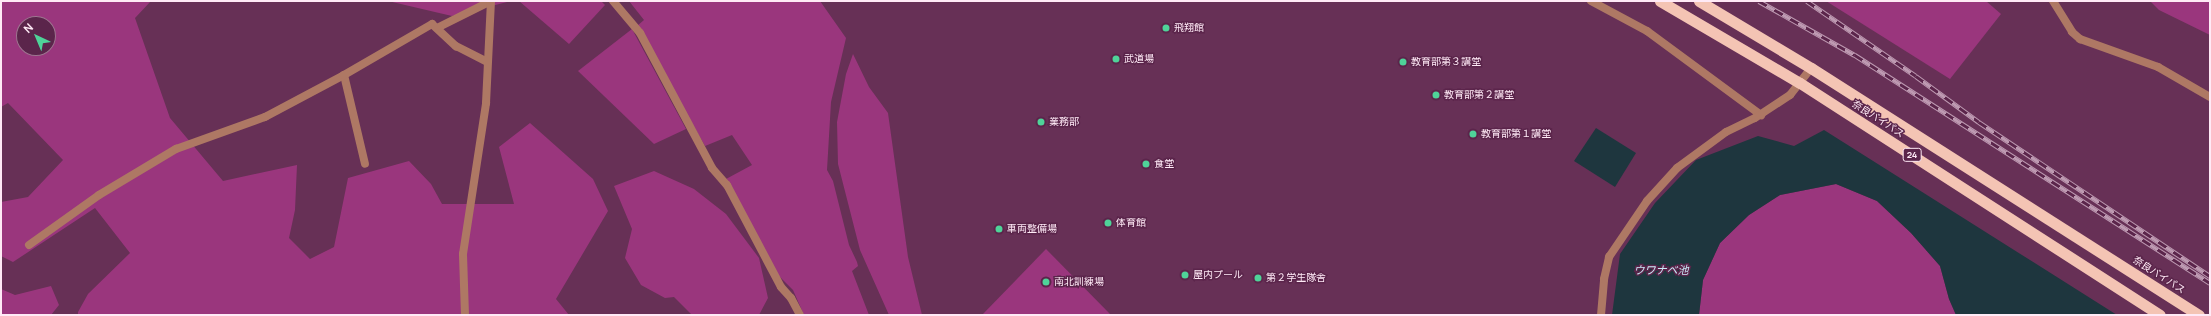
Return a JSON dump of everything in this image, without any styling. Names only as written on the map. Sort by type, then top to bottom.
[{"type":"highway","name":"奈良バイパス","points":[[1660,1],[1800,82],[2160,315]]},
{"type":"highway","name":"奈良バイパス","points":[[1699,1],[1811,68],[2198,315]]},
{"type":"street","points":[[437,28],[491,1]]},
{"type":"street","points":[[465,315],[463,254],[486,103],[491,1]]},
{"type":"street","points":[[613,1],[640,33],[712,168],[727,185],[781,287],[791,298],[800,315]]},
{"type":"street","points":[[1591,1],[1647,31],[1761,115]]},
{"type":"street","points":[[2053,1],[2072,32],[2080,40],[2158,67],[2210,97]]},
{"type":"street","points":[[29,245],[99,195],[176,149],[265,117],[344,75],[432,24],[456,46],[487,62]]},
{"type":"street","points":[[1601,315],[1604,279],[1609,257],[1647,200],[1677,168],[1726,132],[1761,115],[1790,95],[1811,68]]},
{"type":"street","points":[[344,75],[365,164]]},
{"type":"shaded area","points":[[1,1],[151,1],[135,18],[170,118],[223,181],[297,165],[295,210],[289,238],[310,259],[334,247],[348,178],[409,161],[431,184],[442,204],[514,204],[499,147],[530,123],[593,179],[608,211],[556,299],[569,315],[78,315],[78,312],[88,294],[130,253],[95,208],[13,262],[1,256],[1,202],[28,197],[63,160],[8,103],[1,107]]},
{"type":"shaded area","points":[[388,1],[511,1],[452,16]]},
{"type":"shaded area","points":[[519,1],[601,1],[605,5],[569,44]]},
{"type":"shaded area","points":[[629,1],[820,1],[846,38],[831,102],[827,170],[833,181],[849,245],[858,266],[852,271],[869,315],[804,315],[793,290],[775,272],[726,179],[752,165],[732,135],[705,146],[637,26],[644,20]]},
{"type":"shaded area","points":[[1826,1],[1986,1],[2001,14],[1950,79]]},
{"type":"shaded area","points":[[2150,1],[2210,1],[2210,35],[2159,10]]},
{"type":"shaded area","points":[[632,29],[686,129],[654,144],[578,71]]},
{"type":"shaded area","points":[[853,54],[869,87],[888,113],[908,257],[922,315],[889,315],[860,250],[838,164],[837,122],[846,74]]},
{"type":"shaded area","points":[[654,171],[694,189],[726,214],[759,258],[768,298],[759,315],[692,315],[674,297],[665,298],[641,285],[625,258],[632,229],[614,186]]},
{"type":"shaded area","points":[[1836,184],[1877,201],[1911,233],[1940,266],[1949,299],[1956,315],[1699,315],[1703,280],[1720,243],[1749,215],[1780,195]]},
{"type":"shaded area","name":"南北訓練場","points":[[1046,249],[1111,315],[982,315]]},
{"type":"shaded area","points":[[51,286],[59,305],[51,315],[1,315],[1,289],[15,295]]},
{"type":"water","points":[[1596,128],[1636,153],[1615,187],[1574,161]]},
{"type":"water","name":"ウワナベ池","points":[[1824,130],[2117,315],[1956,315],[1949,299],[1940,266],[1911,233],[1877,201],[1836,184],[1780,195],[1749,215],[1720,243],[1703,280],[1699,315],[1612,315],[1620,254],[1655,203],[1696,160],[1758,136],[1794,146]]},
{"type":"railway","points":[[1759,1],[1855,55],[2210,283]]},
{"type":"railway","points":[[1807,1],[1916,76],[1979,122],[2210,276]]},
{"type":"place","name":"飛翔館","points":[[1166,28]]},
{"type":"place","name":"武道場","points":[[1116,59]]},
{"type":"place","name":"教育部第３講堂","points":[[1403,62]]},
{"type":"place","name":"教育部第２講堂","points":[[1436,95]]},
{"type":"place","name":"業務部","points":[[1041,122]]},
{"type":"place","name":"教育部第１講堂","points":[[1473,134]]},
{"type":"place","name":"食堂","points":[[1146,164]]},
{"type":"place","name":"体育館","points":[[1108,223]]},
{"type":"place","name":"車両整備場","points":[[999,229]]},
{"type":"place","name":"屋内プール","points":[[1185,275]]},
{"type":"place","name":"第２学生隊舎","points":[[1258,278]]},
{"type":"place","name":"南北訓練場","points":[[1046,282]]}]
